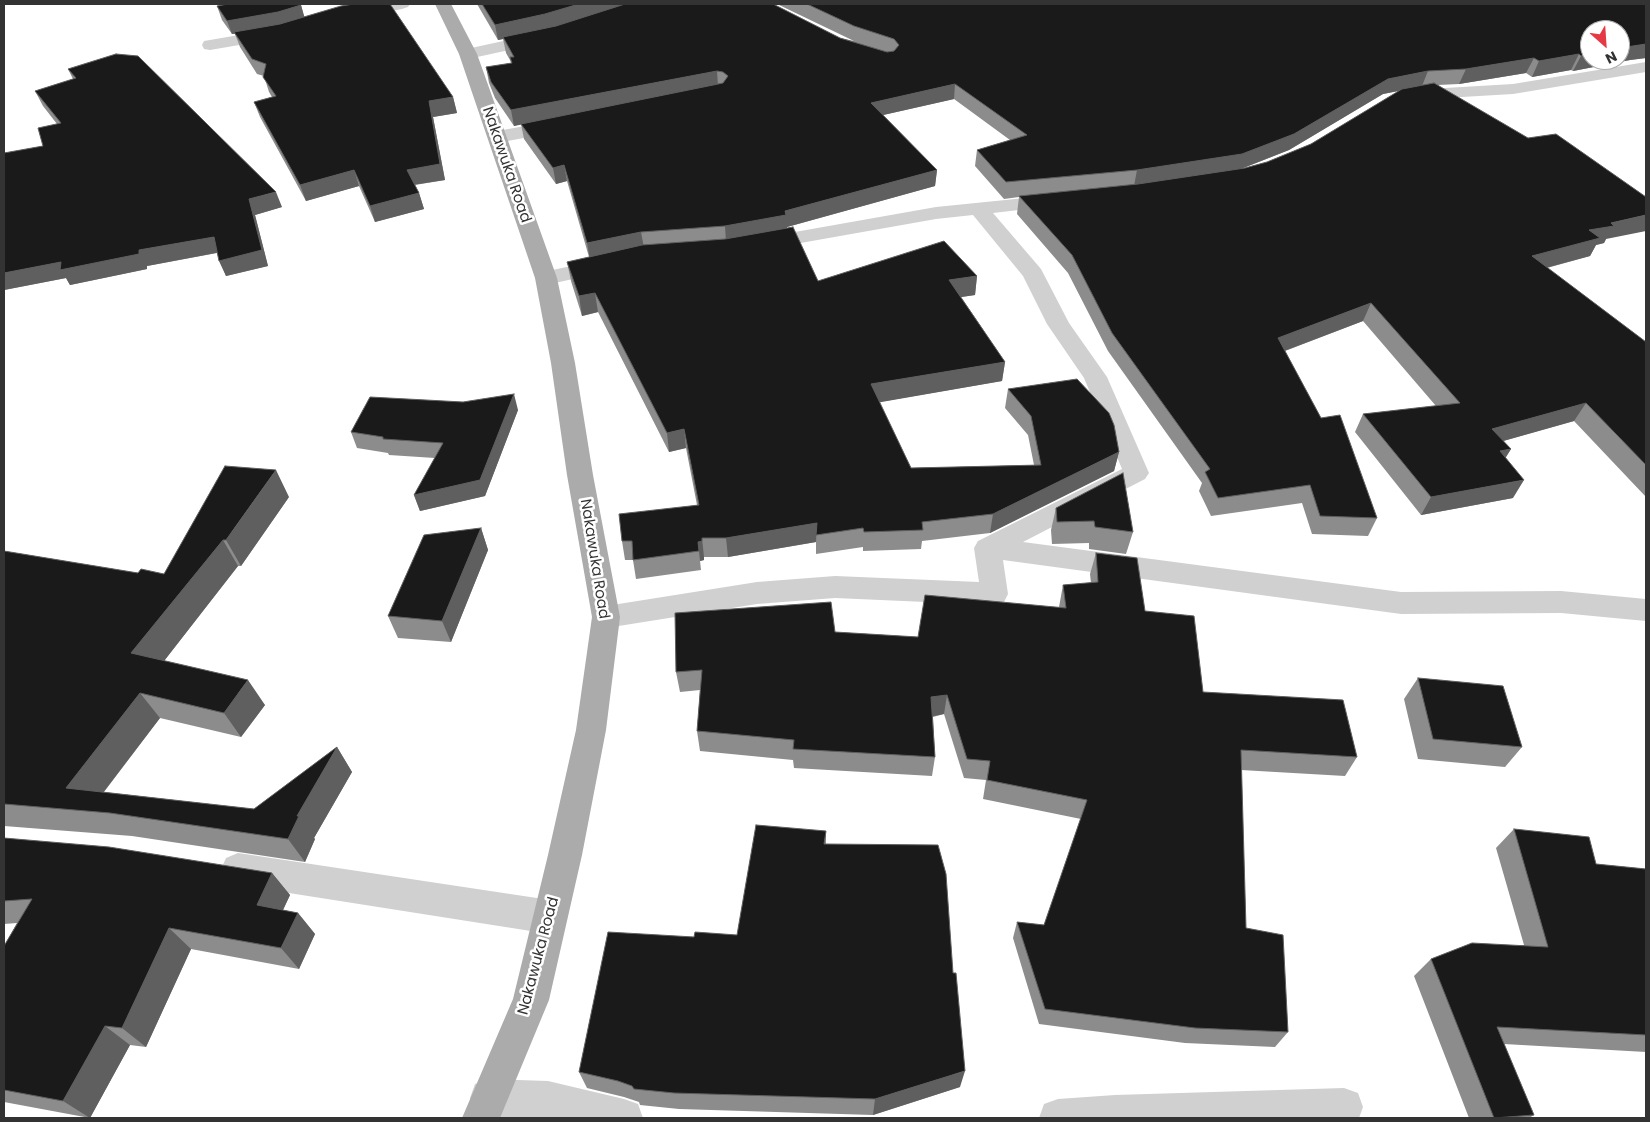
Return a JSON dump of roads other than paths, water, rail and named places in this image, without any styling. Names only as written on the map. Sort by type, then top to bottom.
[{"type":"main road","name":"Nakawuka Road","points":[[443,4],[468,54],[546,278],[563,363],[580,475],[606,617],[591,730],[565,855],[531,1000],[485,1108]]},
{"type":"street","points":[[342,15],[402,4]]},
{"type":"street","points":[[210,45],[294,29]]},
{"type":"street","points":[[468,54],[552,35]]},
{"type":"street","points":[[1396,98],[1443,92],[1513,89],[1646,67]]},
{"type":"street","points":[[497,137],[577,122]]},
{"type":"street","points":[[744,247],[936,213],[1077,199]]},
{"type":"street","points":[[979,209],[1033,274],[1058,324],[1096,378],[1136,474],[988,548]]},
{"type":"street","points":[[546,278],[626,260]]},
{"type":"street","points":[[988,548],[1401,603],[1561,602],[1646,610]]},
{"type":"street","points":[[606,617],[757,593],[835,587],[994,594],[988,548]]},
{"type":"street","points":[[210,865],[550,917]]},
{"type":"street","points":[[485,1108],[548,1100],[624,1118]]},
{"type":"street","points":[[1058,1118],[1116,1114],[1344,1107]]}]
